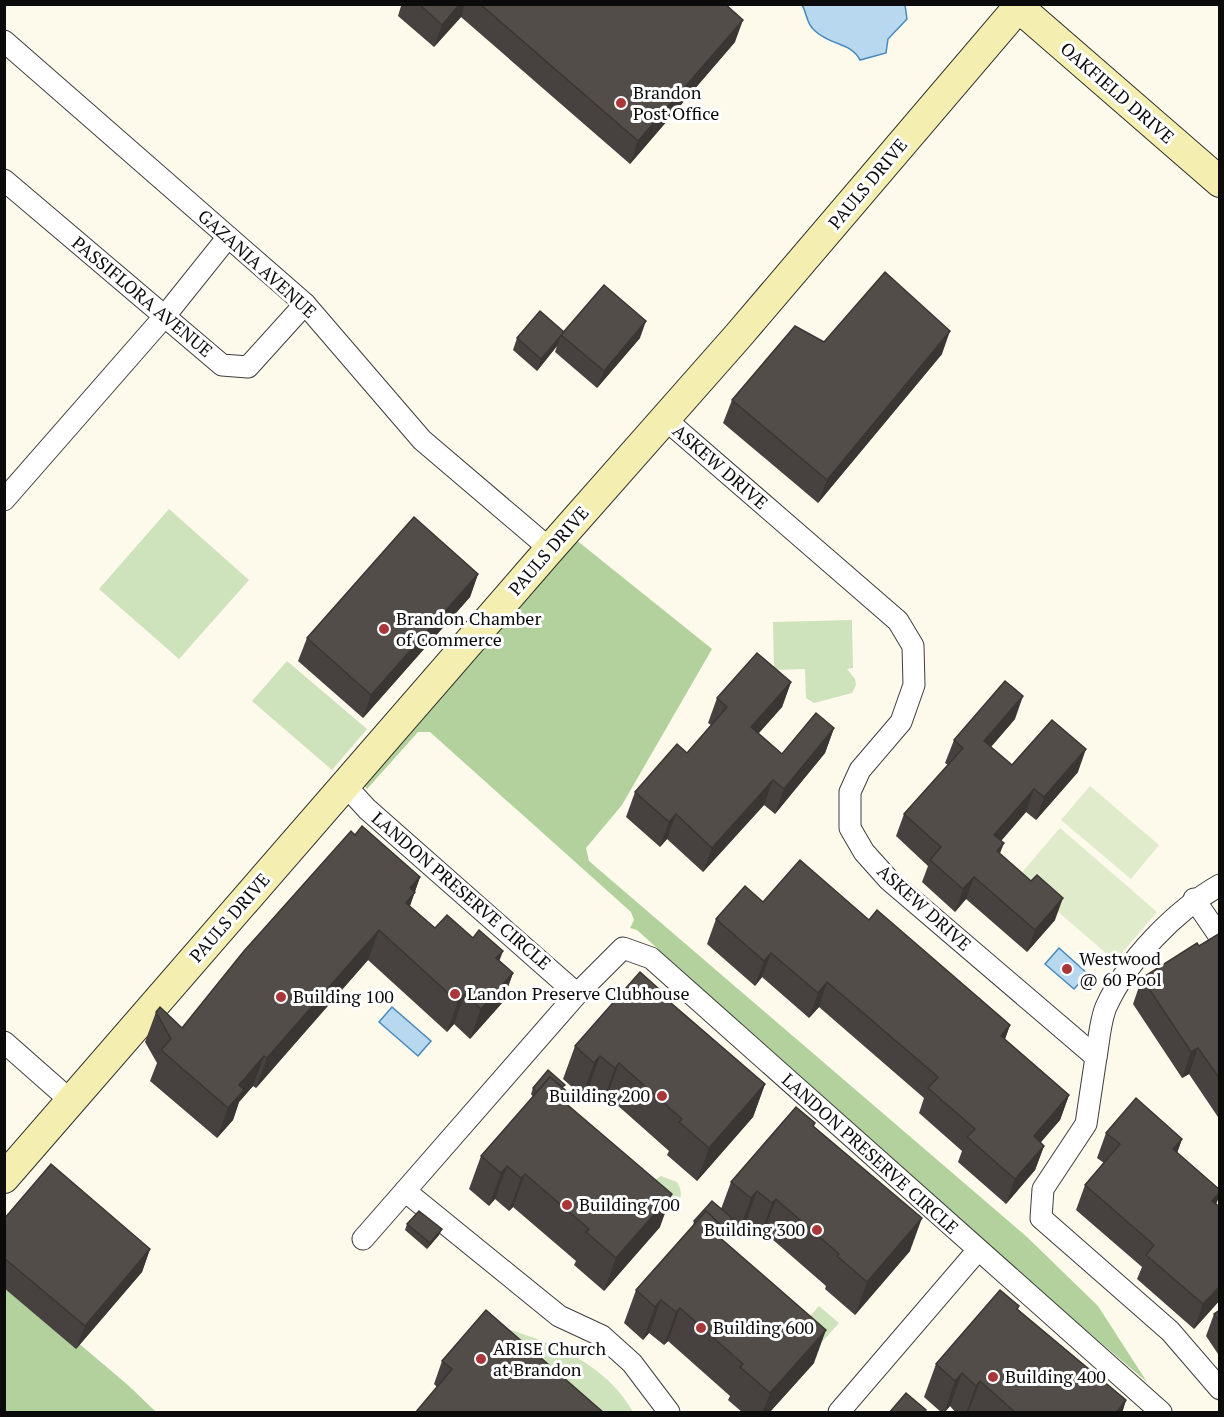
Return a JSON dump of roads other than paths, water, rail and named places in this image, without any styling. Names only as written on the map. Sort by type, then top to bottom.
[{"type":"street","name":"OAKFIELD DRIVE","points":[[1018,6],[1220,182]]},
{"type":"street","name":"PAULS DRIVE","points":[[4,1178],[664,418],[738,336],[1018,6]]},
{"type":"street","name":"GAZANIA AVENUE","points":[[4,41],[305,304],[422,440],[550,549]]},
{"type":"street","name":"PASSIFLORA AVENUE","points":[[4,180],[222,365],[248,368],[305,304]]},
{"type":"street","points":[[4,500],[164,317],[228,237]]},
{"type":"street","name":"ASKEW DRIVE","points":[[664,418],[898,621],[913,646],[914,685],[901,722],[860,770],[850,792],[850,828],[864,852],[889,880],[1096,1057]]},
{"type":"street","name":"LANDON PRESERVE CIRCLE","points":[[346,786],[367,808],[578,994]]},
{"type":"street","points":[[1220,885],[1194,899],[1137,957],[1106,1008],[1086,1124],[1043,1189],[1041,1218],[1170,1331],[1220,1389]]},
{"type":"street","points":[[1194,899],[1220,937]]},
{"type":"street","name":"LANDON PRESERVE CIRCLE","points":[[363,1239],[578,994],[622,948],[651,958],[1161,1413]]},
{"type":"street","points":[[4,1042],[71,1101]]},
{"type":"street","points":[[405,1191],[559,1316],[602,1336],[632,1363],[669,1413]]},
{"type":"street","points":[[839,1413],[978,1250]]},
{"type":"water","points":[[802,5],[905,5],[907,19],[888,39],[886,53],[860,60],[851,50],[814,30],[809,24]]},
{"type":"water","name":"Westwood @ 60 Pool","points":[[1059,948],[1088,974],[1074,989],[1045,964]]},
{"type":"water","points":[[392,1007],[431,1041],[418,1056],[379,1022]]},
{"type":"place","name":"Brandon Post Office","points":[[621,103]]},
{"type":"place","name":"Brandon Chamber of Commerce","points":[[384,629]]},
{"type":"place","name":"Westwood @ 60 Pool","points":[[1067,969]]},
{"type":"place","name":"Landon Preserve Clubhouse","points":[[455,994]]},
{"type":"place","name":"Building 100","points":[[281,997]]},
{"type":"place","name":"Building 200","points":[[662,1096]]},
{"type":"place","name":"Building 700","points":[[567,1205]]},
{"type":"place","name":"Building 300","points":[[817,1230]]},
{"type":"place","name":"Building 600","points":[[701,1328]]},
{"type":"place","name":"ARISE Church at Brandon","points":[[481,1359]]},
{"type":"place","name":"Building 400","points":[[993,1377]]}]
